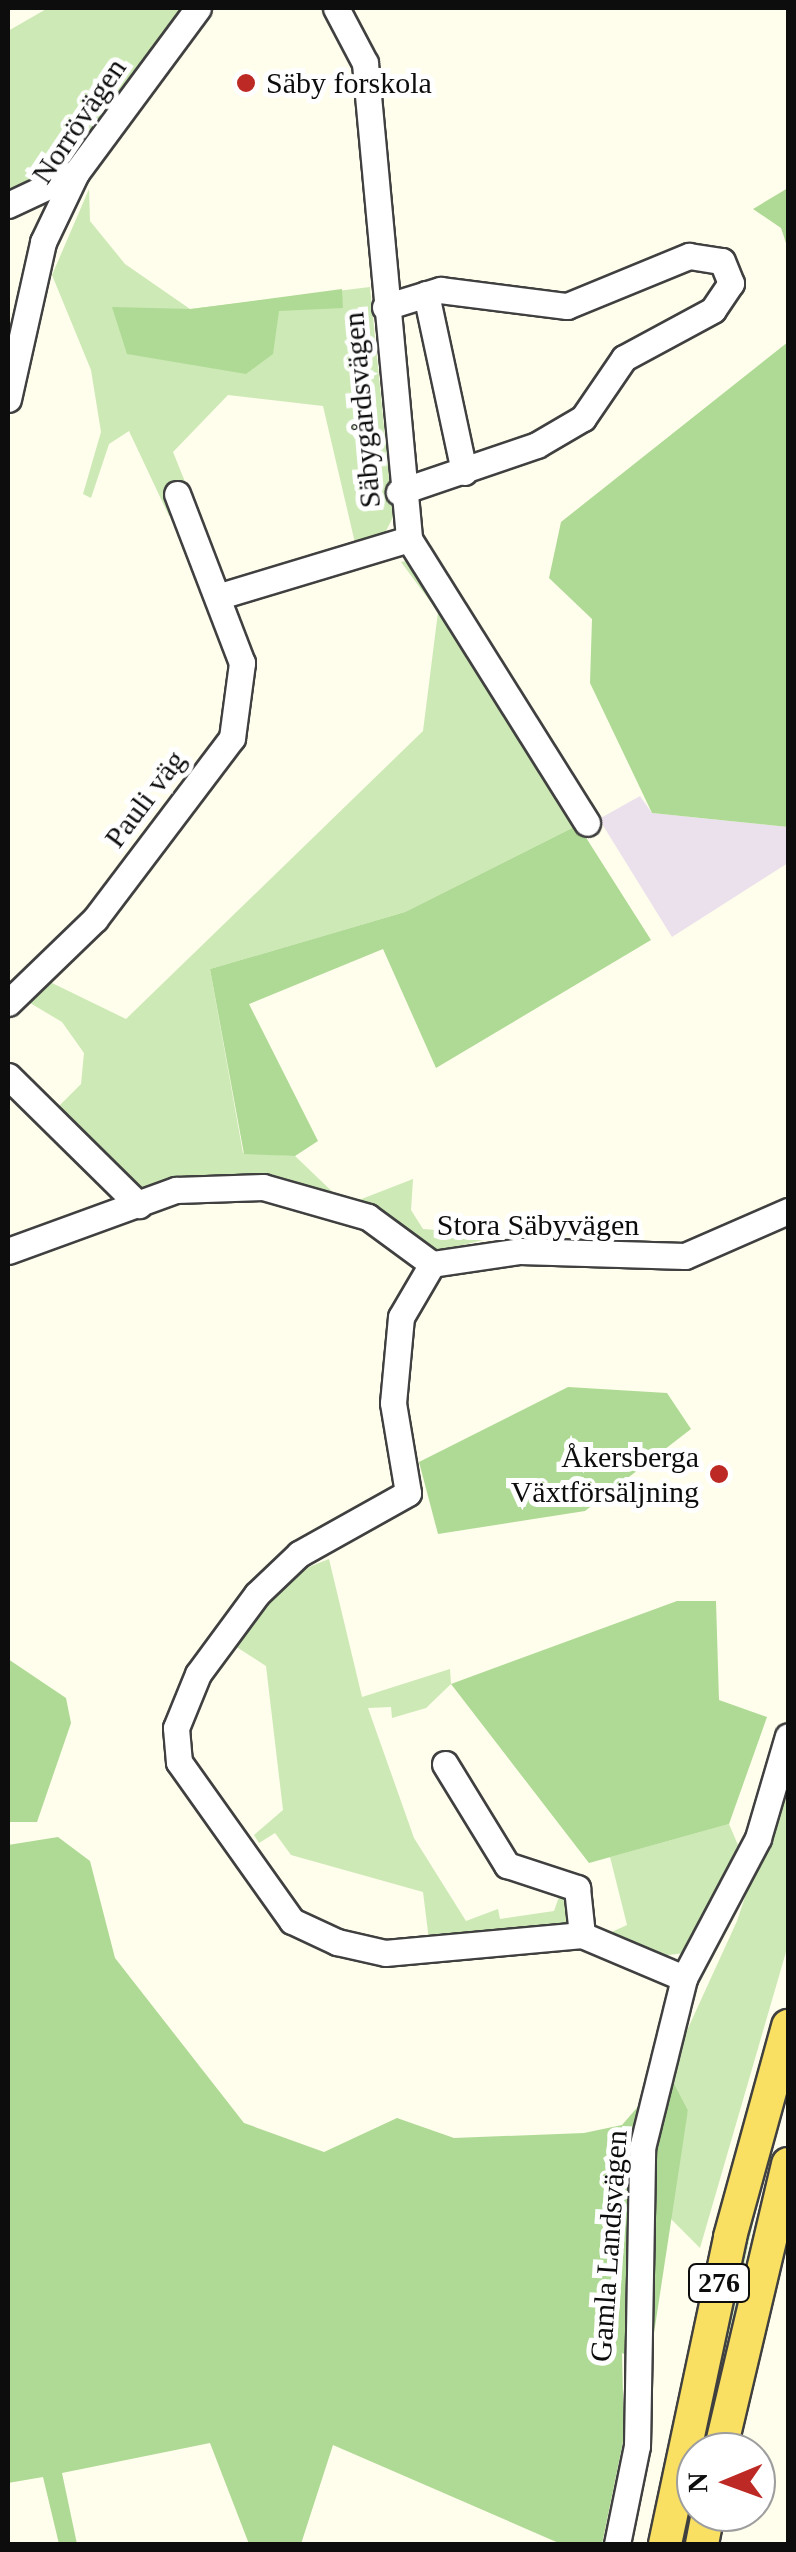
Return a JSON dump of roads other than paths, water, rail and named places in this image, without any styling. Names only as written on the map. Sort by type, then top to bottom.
[{"type":"main road","name":"276","points":[[665,2544],[730,2237],[788,2026]]},
{"type":"main road","name":"276","points":[[725,2432],[788,2164]]},
{"type":"street","name":"Norrövägen","points":[[8,398],[44,242],[76,173],[198,8]]},
{"type":"street","name":"Säbygårdsvägen","points":[[336,8],[365,62],[399,492],[409,539],[588,824]]},
{"type":"street","points":[[8,205],[76,173]]},
{"type":"street","points":[[385,306],[426,294],[566,306],[689,256],[722,261],[732,283],[713,310],[624,358],[584,418],[464,472],[399,492]]},
{"type":"street","points":[[426,294],[464,472]]},
{"type":"street","name":"Pauli väg","points":[[8,1003],[95,919],[232,738],[244,684],[220,596],[177,494]]},
{"type":"street","points":[[220,596],[409,539]]},
{"type":"street","points":[[8,1076],[138,1204]]},
{"type":"street","name":"Stora Säbyvägen","points":[[8,1251],[176,1190],[263,1187],[368,1217],[432,1264],[520,1251],[685,1256],[788,1211]]},
{"type":"street","points":[[432,1264],[400,1316],[408,1492],[299,1554],[257,1594],[198,1674],[176,1728],[180,1762],[292,1922],[338,1942],[386,1953],[582,1935],[684,1978]]},
{"type":"street","name":"Gamla Landsvägen","points":[[616,2544],[637,2446],[642,2148],[684,1978],[758,1838],[788,1736]]},
{"type":"street","points":[[445,1764],[507,1865],[577,1888],[582,1935]]},
{"type":"place","name":"Säby forskola","points":[[246,83]]},
{"type":"place","name":"Åkersberga Växtförsäljning","points":[[719,1474]]}]
